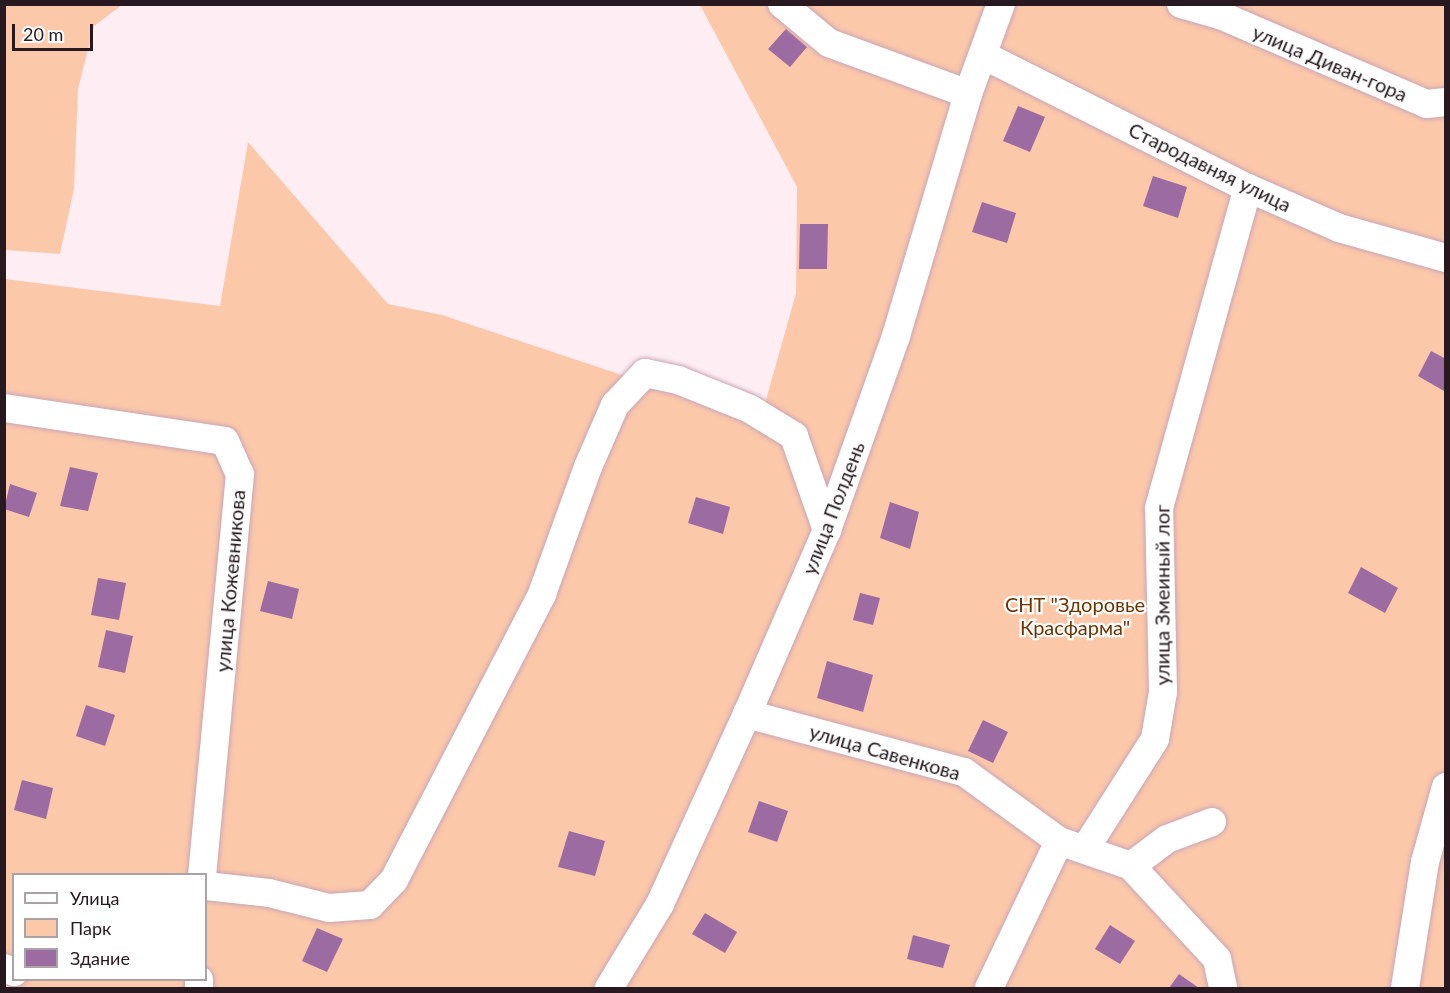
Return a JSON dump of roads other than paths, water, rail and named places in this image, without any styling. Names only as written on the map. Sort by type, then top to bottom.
[{"type":"street","points":[[782,4],[829,43],[968,94]]},
{"type":"street","name":"улица Полдень","points":[[609,988],[660,904],[747,714],[827,530],[896,336],[968,94],[1001,4]]},
{"type":"street","name":"улица Диван-гора","points":[[1181,4],[1222,10],[1427,105],[1446,102]]},
{"type":"street","name":"Стародавняя улица","points":[[983,55],[1248,188],[1339,228],[1446,258]]},
{"type":"street","name":"улица Змеиный лог","points":[[989,988],[1072,845],[1155,739],[1163,692],[1159,508],[1248,188]]},
{"type":"street","points":[[207,886],[269,893],[329,908],[370,905],[394,880],[542,594],[588,467],[615,405],[645,373],[678,380],[750,409],[794,436],[827,530]]},
{"type":"street","name":"улица Кожевникова","points":[[4,408],[225,441],[240,474],[202,873]]},
{"type":"street","name":"улица Савенкова","points":[[747,714],[964,772],[1072,845],[1131,866],[1217,958],[1223,988]]},
{"type":"street","points":[[1406,988],[1425,862],[1446,787]]},
{"type":"street","points":[[1131,866],[1167,839],[1212,822]]},
{"type":"park label","name":"СНТ \"Здоровье Красфарма\"","points":[[1075,616]]}]
